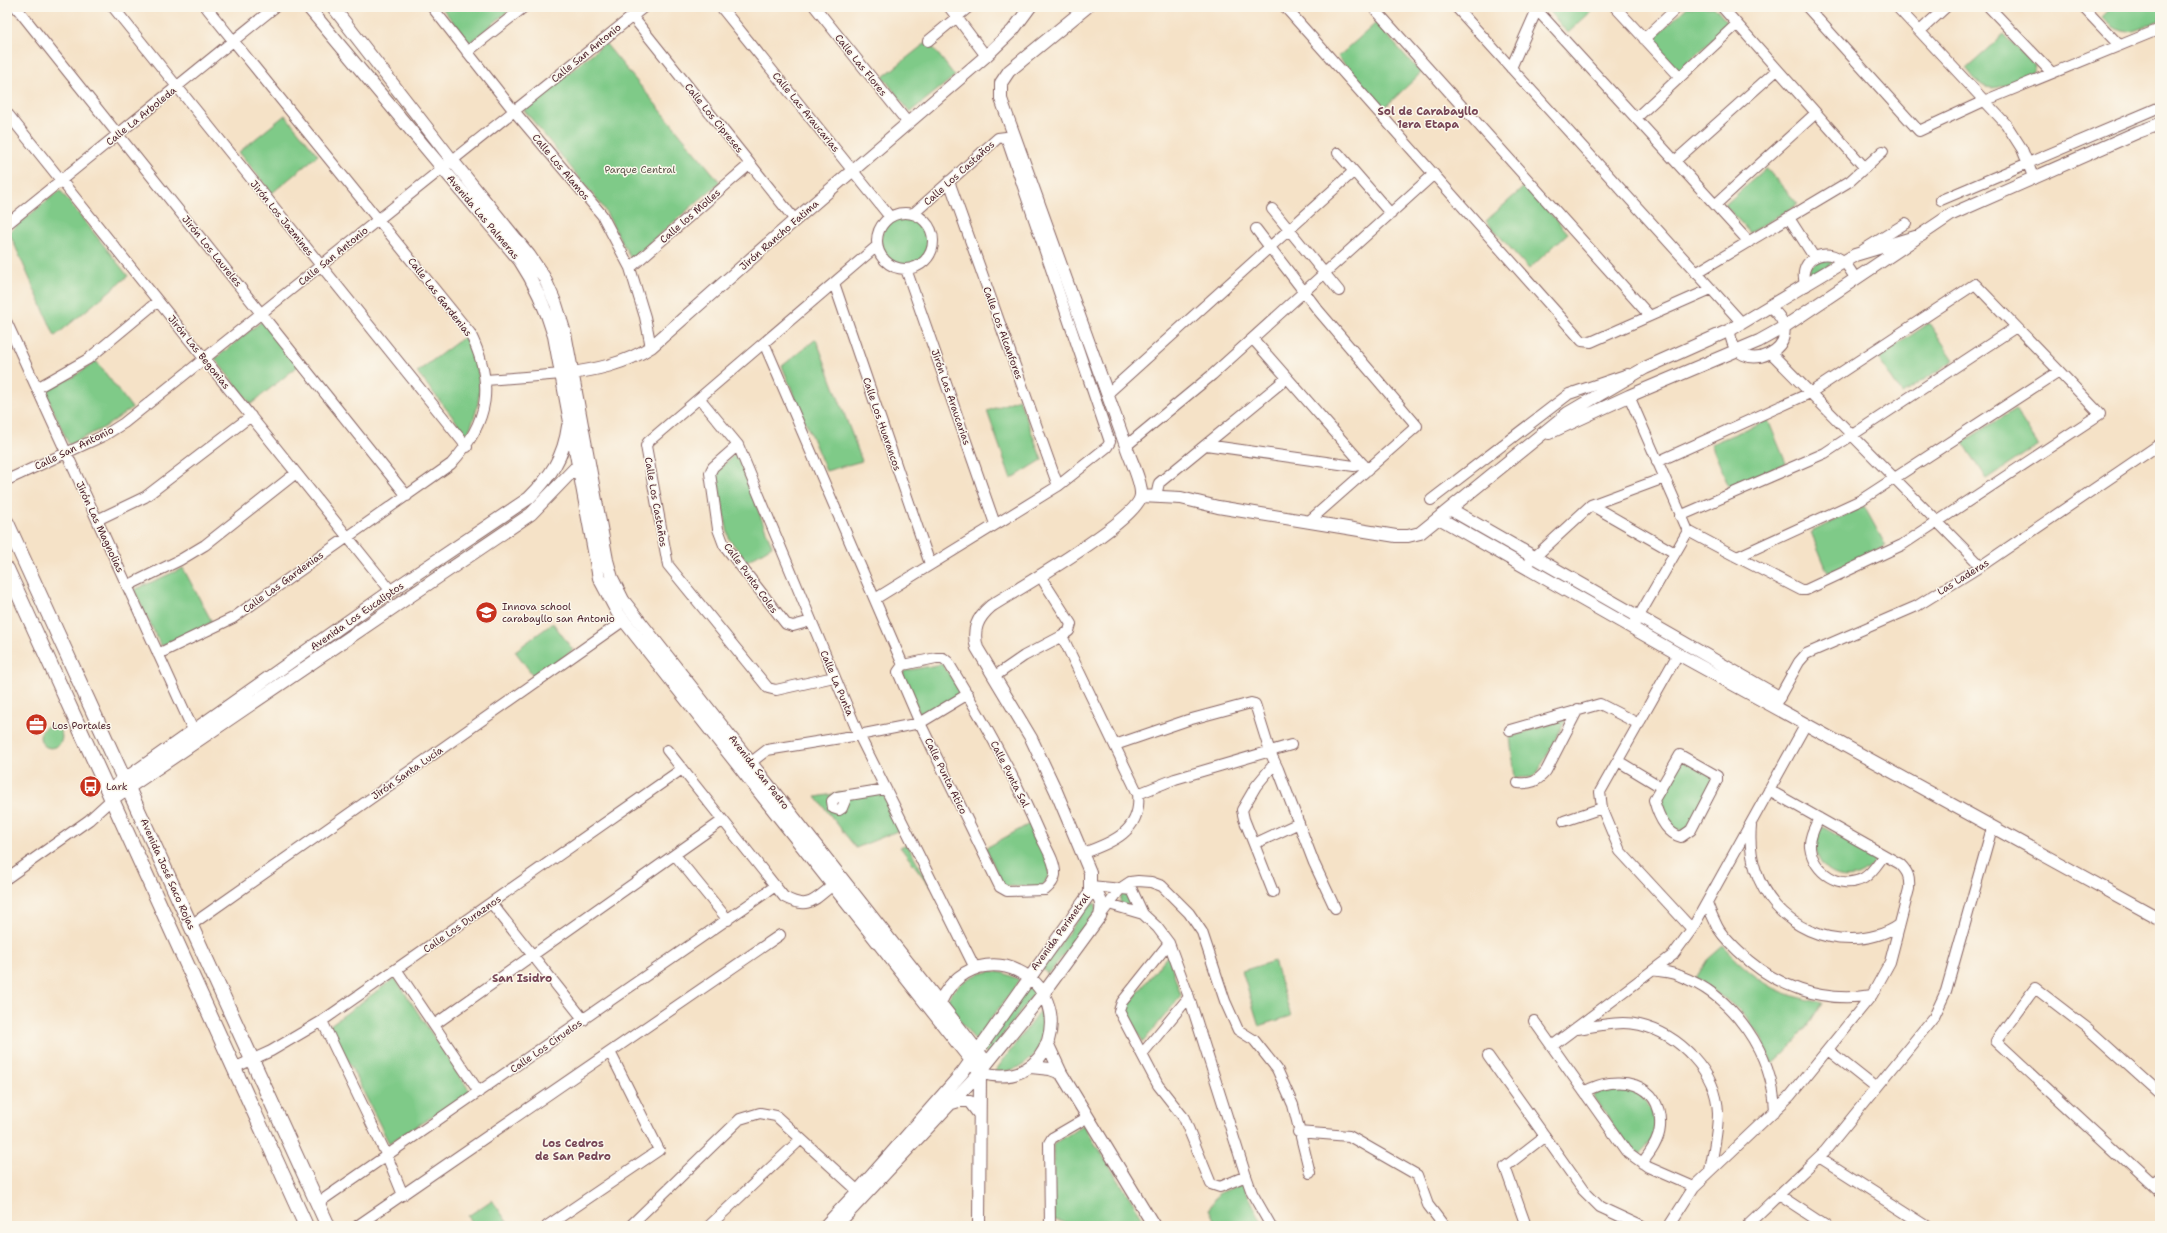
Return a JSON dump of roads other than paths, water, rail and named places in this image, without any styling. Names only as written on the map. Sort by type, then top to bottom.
[{"type":"main road","name":"Avenida José Saco Rojas","points":[[7,523],[328,1226]]},
{"type":"main road","name":"Avenida José Saco Rojas","points":[[7,569],[306,1226]]},
{"type":"street","points":[[7,10],[11,7]]},
{"type":"street","name":"Jirón Los Laureles","points":[[16,7],[407,496]]},
{"type":"street","name":"Jirón Los Jazmines","points":[[113,7],[467,447]]},
{"type":"street","name":"Calle Las Gardenias","points":[[158,654],[233,618],[451,464],[467,447],[478,426],[485,403],[486,380],[480,353],[470,332],[206,7]]},
{"type":"street","name":"Calle La Arboleda","points":[[7,224],[276,7]]},
{"type":"street","name":"Avenida Las Palmeras","points":[[308,7],[520,261],[534,284],[545,308],[568,374],[588,454]]},
{"type":"street","name":"Avenida Las Palmeras","points":[[334,7],[452,160],[529,254],[544,277],[561,319],[568,374],[570,415],[578,466]]},
{"type":"street","name":"Calle Los Alamos","points":[[432,7],[514,111],[602,215],[630,268],[645,317],[651,347]]},
{"type":"street","points":[[467,52],[524,7]]},
{"type":"street","name":"Calle San Antonio","points":[[7,480],[114,430],[644,7]]},
{"type":"street","name":"Calle Las Araucarias","points":[[721,7],[854,170],[890,217]]},
{"type":"street","name":"Calle Las Flores","points":[[815,7],[908,123]]},
{"type":"street","points":[[949,7],[986,56]]},
{"type":"street","points":[[928,41],[969,7]]},
{"type":"street","name":"Jirón Rancho Fatima","points":[[486,380],[568,374],[620,363],[639,355],[651,347],[795,220],[986,56],[1013,30],[1030,7]]},
{"type":"street","points":[[1087,7],[1009,71],[1001,83],[1001,99],[1126,446],[1140,487],[1141,496],[1136,506],[1127,516],[1083,547],[991,606],[980,616],[975,628],[974,638],[977,648],[1031,738],[1083,853],[1090,872],[1091,886],[1132,890],[1135,893],[1143,914],[1157,927],[1169,943],[1189,997],[1252,1193],[1270,1226]]},
{"type":"street","points":[[1285,7],[1582,341],[1591,342],[1649,315],[1711,289]]},
{"type":"street","points":[[1373,7],[1649,315]]},
{"type":"street","points":[[1615,7],[1680,77]]},
{"type":"street","points":[[1644,39],[1678,7]]},
{"type":"street","points":[[1722,7],[1865,168]]},
{"type":"street","points":[[1807,7],[1919,131],[1984,101],[2160,29]]},
{"type":"street","points":[[1897,7],[2014,135],[2034,179]]},
{"type":"street","points":[[1920,31],[1946,7]]},
{"type":"street","points":[[1989,7],[2052,73]]},
{"type":"street","points":[[2083,7],[2119,45]]},
{"type":"street","points":[[1511,68],[1538,8],[1749,242]]},
{"type":"street","points":[[1462,10],[1511,68],[1742,323]]},
{"type":"street","name":"Calle Los Cipreses","points":[[632,16],[795,220]]},
{"type":"street","points":[[1636,118],[1736,24]]},
{"type":"street","points":[[1674,160],[1777,70]]},
{"type":"street","points":[[1941,200],[2160,107]]},
{"type":"street","name":"Jirón Las Begonias","points":[[7,113],[11,126],[61,180],[391,591]]},
{"type":"street","points":[[1715,205],[1816,113]]},
{"type":"street","points":[[1536,439],[1629,396],[1738,350],[1784,327],[1952,214],[2138,132],[2160,124]]},
{"type":"street","name":"Calle Los Castaños","points":[[913,214],[998,138],[1006,137],[1110,442],[1107,447],[1058,486]]},
{"type":"street","points":[[1696,273],[1850,181],[1883,151]]},
{"type":"street","points":[[1338,153],[1391,214]]},
{"type":"street","name":"Calle los Molles","points":[[630,268],[750,164]]},
{"type":"street","points":[[1107,394],[1354,172]]},
{"type":"street","points":[[1126,446],[1253,339],[1434,174]]},
{"type":"street","name":"Calle Los Alcanfores","points":[[949,181],[1058,486]]},
{"type":"street","points":[[1272,209],[1339,291]]},
{"type":"street","points":[[901,213],[913,214],[928,225],[934,243],[926,260],[916,268],[897,268],[886,262],[877,246],[878,233],[880,227],[890,217],[901,213]]},
{"type":"street","points":[[1789,218],[1814,257]]},
{"type":"street","points":[[1431,500],[1569,394],[1645,368],[1730,330],[1806,286],[1906,223]]},
{"type":"street","points":[[1256,229],[1304,292],[1417,426],[1366,467],[1308,522]]},
{"type":"street","points":[[1855,255],[1922,235]]},
{"type":"street","name":"Calle Los Castaños","points":[[834,677],[776,690],[768,688],[668,565],[646,446],[648,442],[877,246]]},
{"type":"street","points":[[1806,286],[1803,275],[1805,268],[1814,257],[1828,254],[1844,262],[1856,279]]},
{"type":"street","name":"Jirón Las Araucarias","points":[[906,269],[995,524]]},
{"type":"street","name":"Calle Los Huarancos","points":[[834,283],[930,564]]},
{"type":"street","points":[[1629,396],[1657,462],[1664,478],[1680,516],[1688,531],[1801,590],[1806,590],[1902,545],[1936,521],[2100,414],[1975,284],[1810,393],[1657,462]]},
{"type":"street","points":[[37,388],[88,359],[158,301]]},
{"type":"street","points":[[1730,330],[1734,344],[1738,350],[1746,356],[1755,358],[1772,354],[1783,339],[1784,327],[1778,314],[1770,307]]},
{"type":"street","name":"Jirón Las Magnolias","points":[[7,323],[194,732]]},
{"type":"street","points":[[1680,516],[1825,453],[1853,436],[2016,327]]},
{"type":"street","points":[[1253,339],[1366,467]]},
{"type":"street","points":[[764,343],[903,665]]},
{"type":"street","points":[[1772,354],[1981,566]]},
{"type":"street","points":[[1141,496],[1181,498],[1218,508],[1396,536],[1408,536],[1420,533],[1568,412],[1645,368]]},
{"type":"street","points":[[1737,557],[1861,500],[2059,371]]},
{"type":"street","points":[[1156,496],[1159,483],[1287,378]]},
{"type":"street","name":"Calle La Punta","points":[[700,399],[738,445],[859,735],[975,968]]},
{"type":"street","name":"Avenida Los Eucaliptos","points":[[127,784],[194,732],[391,591],[529,498],[546,481],[563,452],[570,415]]},
{"type":"street","points":[[97,520],[145,497],[251,416]]},
{"type":"street","name":"Las Laderas","points":[[1777,702],[1799,662],[1806,654],[1917,606],[1981,566],[2160,444]]},
{"type":"street","name":"Calle Punta Coles","points":[[738,445],[713,467],[710,473],[718,529],[724,545],[786,624],[793,626],[811,621]]},
{"type":"street","points":[[1206,445],[1366,467]]},
{"type":"street","name":"Avenida Los Eucaliptos","points":[[110,795],[531,514],[588,454]]},
{"type":"street","name":"Avenida San Pedro","points":[[588,454],[611,574],[623,621],[746,766],[940,1003],[983,1067]]},
{"type":"street","name":"Avenida San Pedro","points":[[578,466],[599,578],[746,766],[833,885],[937,1016],[974,1055]]},
{"type":"street","points":[[127,586],[180,560],[205,545],[296,473]]},
{"type":"street","points":[[1529,562],[1591,505],[1664,478]]},
{"type":"street","points":[[875,599],[1058,486]]},
{"type":"street","points":[[1591,505],[1675,553]]},
{"type":"street","points":[[1450,509],[1529,562]]},
{"type":"street","points":[[1439,518],[1529,562],[1777,702],[1806,724],[1992,828],[2160,919]]},
{"type":"street","points":[[1635,623],[1688,531]]},
{"type":"street","points":[[599,578],[611,574]]},
{"type":"street","points":[[995,676],[1024,656],[1069,631],[1071,624],[1044,582]]},
{"type":"street","name":"Jirón Santa Lucía","points":[[191,925],[623,621]]},
{"type":"street","points":[[1635,623],[1678,654],[1777,702]]},
{"type":"street","points":[[1062,636],[1138,794],[1135,817],[1130,827],[1110,843],[1083,853]]},
{"type":"street","points":[[1678,654],[1600,792],[1602,808],[1620,851],[1692,929]]},
{"type":"street","name":"Calle Punta Sal","points":[[903,665],[943,658],[948,662],[968,694],[1033,818],[1052,862],[1055,874],[1051,884],[1046,890],[1040,892],[1007,891],[1000,887]]},
{"type":"street","name":"Calle Punta Atico","points":[[903,665],[898,672],[898,677],[1000,887]]},
{"type":"street","points":[[746,766],[767,750],[859,735],[920,723],[968,694]]},
{"type":"street","points":[[1115,745],[1188,720],[1252,703],[1257,708],[1270,752],[1314,863],[1335,908]]},
{"type":"street","points":[[1510,730],[1578,709],[1600,704],[1639,724]]},
{"type":"street","points":[[1518,783],[1530,784],[1539,780],[1546,771],[1578,709]]},
{"type":"street","points":[[1552,1046],[1673,955],[1692,929],[1707,903],[1806,724]]},
{"type":"street","points":[[1138,794],[1174,779],[1291,745]]},
{"type":"street","points":[[667,750],[774,887],[784,897],[793,902],[809,904],[833,885]]},
{"type":"street","points":[[1680,755],[1717,776],[1717,780],[1691,830],[1681,837],[1675,835],[1657,811],[1654,800],[1661,788],[1680,755]]},
{"type":"street","points":[[1618,761],[1661,788]]},
{"type":"street","points":[[1273,892],[1242,810],[1256,786],[1275,762]]},
{"type":"street","name":"Calle Los Duraznos","points":[[234,1068],[252,1060],[322,1021],[492,904],[682,769]]},
{"type":"street","points":[[847,796],[886,789]]},
{"type":"street","points":[[1669,1226],[1694,1187],[1775,1111],[1828,1050],[1872,995],[1890,962],[1910,879],[1907,870],[1900,864],[1769,790]]},
{"type":"street","points":[[7,878],[89,820],[110,795]]},
{"type":"street","points":[[1564,821],[1602,808]]},
{"type":"street","points":[[1819,818],[1812,834],[1810,846],[1812,857],[1818,868],[1827,876],[1839,881],[1851,882],[1863,878],[1873,871],[1884,855]]},
{"type":"street","points":[[434,1025],[722,821]]},
{"type":"street","points":[[1752,822],[1751,856],[1761,884],[1780,911],[1805,930],[1835,939],[1865,938],[1899,925]]},
{"type":"street","points":[[1254,844],[1299,824]]},
{"type":"street","points":[[1746,1226],[1819,1157],[1934,1017],[1946,991],[1992,828]]},
{"type":"street","points":[[675,854],[728,920]]},
{"type":"street","points":[[836,1226],[952,1103],[983,1067],[1043,994],[1121,888],[1130,882],[1151,882],[1162,886],[1189,913],[1202,932],[1225,1000],[1238,1030],[1254,1040],[1277,1069],[1293,1105],[1298,1132],[1310,1172]]},
{"type":"street","name":"Avenida Perimetral","points":[[1091,886],[1101,900],[1103,908],[1100,916]]},
{"type":"street","name":"Avenida Perimetral","points":[[824,1226],[858,1191],[974,1055],[1028,977],[1084,903],[1091,886]]},
{"type":"street","name":"Calle Los Ciruelos","points":[[318,1204],[774,887]]},
{"type":"street","points":[[1707,903],[1717,927],[1734,947],[1753,966],[1776,980],[1800,991],[1827,997],[1853,999],[1872,995]]},
{"type":"street","points":[[492,904],[584,1020]]},
{"type":"street","points":[[1109,904],[1143,914]]},
{"type":"street","points":[[357,1226],[780,935]]},
{"type":"street","points":[[1169,943],[1119,1007],[1121,1016],[1158,1085],[1184,1118],[1211,1184],[1220,1187],[1246,1176]]},
{"type":"street","points":[[937,1016],[940,1003],[954,982],[975,968],[999,966],[1014,969],[1028,977],[1043,994],[1047,1003],[1050,1018],[1047,1043],[1038,1060],[1030,1067],[1016,1074],[1006,1076],[983,1067]]},
{"type":"street","points":[[396,969],[479,1092]]},
{"type":"street","points":[[1653,970],[1679,975],[1702,987],[1724,1004],[1742,1023],[1757,1045],[1768,1069],[1774,1094],[1775,1111]]},
{"type":"street","points":[[2160,1094],[2087,1028],[2035,988],[1996,1041],[2156,1190],[2160,1179]]},
{"type":"street","points":[[1142,1054],[1189,997]]},
{"type":"street","points":[[322,1021],[387,1156],[403,1195]]},
{"type":"street","points":[[1534,1021],[1619,1143],[1642,1163],[1694,1187]]},
{"type":"street","points":[[1575,1029],[1607,1024],[1640,1025],[1669,1036],[1693,1055],[1710,1082],[1718,1112],[1710,1171]]},
{"type":"street","points":[[1047,1043],[1061,1073],[1154,1226]]},
{"type":"street","points":[[1828,1050],[1876,1088]]},
{"type":"street","points":[[547,1226],[659,1150],[610,1052]]},
{"type":"street","points":[[1488,1056],[1591,1199],[1612,1214],[1641,1226]]},
{"type":"street","points":[[979,1226],[979,1114],[983,1067]]},
{"type":"street","points":[[1030,1067],[1046,1068],[1061,1073]]},
{"type":"street","points":[[1584,1092],[1594,1086],[1620,1081],[1640,1088],[1654,1102],[1659,1114],[1660,1128],[1656,1141],[1642,1163]]},
{"type":"street","points":[[952,1103],[962,1100],[970,1102],[979,1114]]},
{"type":"street","points":[[630,1226],[740,1119],[760,1113],[776,1116],[800,1140],[858,1191]]},
{"type":"street","points":[[1050,1226],[1049,1143],[1052,1138],[1088,1117]]},
{"type":"street","points":[[1298,1132],[1349,1136],[1417,1175],[1428,1205],[1444,1226]]},
{"type":"street","points":[[1526,1226],[1505,1167],[1545,1136]]},
{"type":"street","points":[[709,1226],[800,1140]]},
{"type":"street","points":[[1819,1157],[1927,1226]]},
{"type":"street","points":[[1778,1195],[1826,1226]]},
{"type":"place","name":"Innova school carabayllo san Antonio","points":[[486,612]]},
{"type":"place","name":"Los Portales","points":[[36,725]]},
{"type":"place","name":"Lark","points":[[90,786]]},
{"type":"district","name":"Sol de Carabayllo 1era Etapa","points":[[1428,117]]},
{"type":"district","name":"San Isidro","points":[[522,978]]},
{"type":"district","name":"Los Cedros de San Pedro","points":[[573,1149]]},
{"type":"park label","name":"Parque Central","points":[[640,169]]}]
